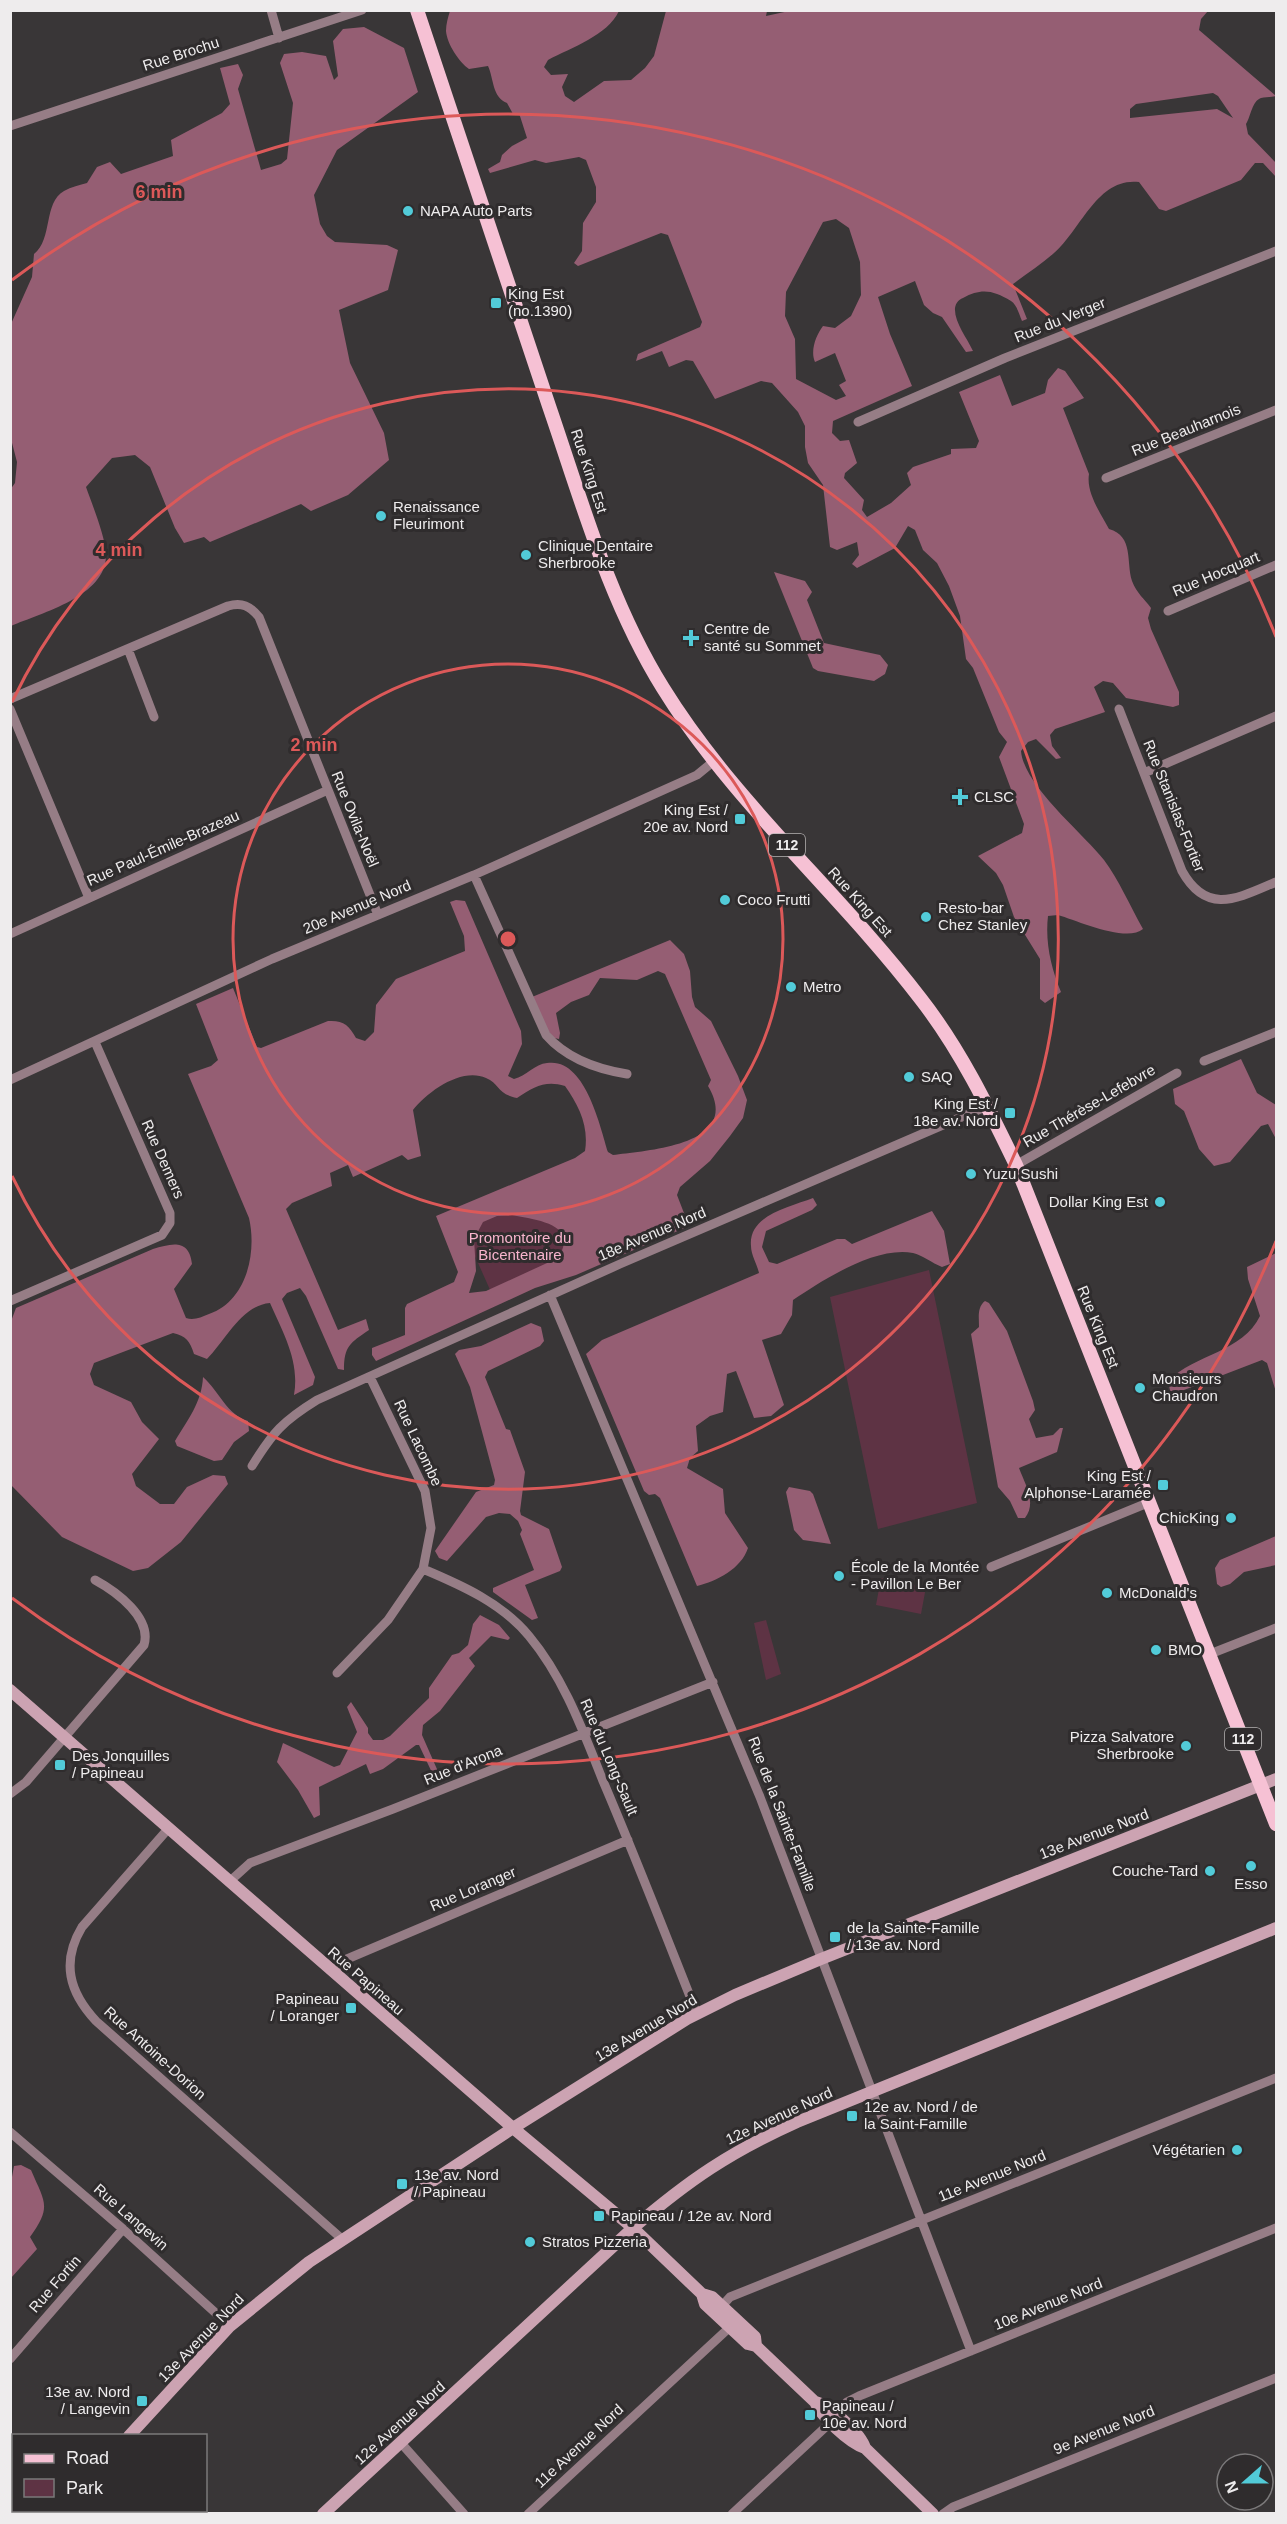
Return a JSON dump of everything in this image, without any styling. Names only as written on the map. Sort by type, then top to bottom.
[{"type":"main road","name":"Rue King Est","points":[[417,10],[605,568],[647,660],[675,706],[714,761],[891,961],[919,996],[957,1052],[987,1106],[1016,1165],[1276,1824]]},
{"type":"main road","name":"Rue Papineau","points":[[10,1690],[513,2128],[633,2228],[702,2294],[712,2297],[755,2337],[756,2346]]},
{"type":"main road","name":"13e Avenue Nord","points":[[131,2434],[230,2326],[275,2287],[342,2239],[513,2128],[697,2013],[821,1959],[1276,1779]]},
{"type":"main road","name":"12e Avenue Nord","points":[[322,2514],[633,2228],[678,2190],[738,2150],[797,2122],[1276,1928]]},
{"type":"main road","name":"Rue Papineau","points":[[702,2294],[705,2304],[748,2344],[756,2346],[815,2402],[825,2404],[834,2418],[862,2440],[865,2448],[933,2514]]},
{"type":"street","points":[[271,10],[279,38]]},
{"type":"street","name":"Rue Brochu","points":[[10,126],[362,10]]},
{"type":"street","name":"Rue du Verger","points":[[858,422],[1005,358],[1276,251]]},
{"type":"street","name":"Rue Beauharnois","points":[[1106,478],[1276,410]]},
{"type":"street","name":"Rue Hocquart","points":[[1168,612],[1276,565]]},
{"type":"street","name":"Rue Ovila-Noël","points":[[128,649],[228,606],[245,605],[253,609],[259,617],[378,915]]},
{"type":"street","points":[[10,699],[128,649],[154,717]]},
{"type":"street","points":[[10,709],[89,898]]},
{"type":"street","name":"Rue Stanislas-Fortier","points":[[1119,709],[1182,871],[1198,893],[1216,900],[1240,896],[1276,882]]},
{"type":"street","points":[[1144,773],[1276,716]]},
{"type":"street","name":"20e Avenue Nord","points":[[10,1080],[272,959],[474,875],[697,775],[714,761]]},
{"type":"street","name":"Rue Paul-Émile-Brazeau","points":[[10,934],[328,790]]},
{"type":"street","points":[[474,875],[546,1035],[565,1054],[578,1061],[627,1074]]},
{"type":"street","points":[[1203,1061],[1276,1032]]},
{"type":"street","name":"Rue Demers","points":[[10,1301],[162,1235],[170,1222],[170,1213],[95,1042]]},
{"type":"street","name":"Rue Thérèse-Lefebvre","points":[[1016,1165],[1177,1073]]},
{"type":"street","name":"18e Avenue Nord","points":[[252,1466],[270,1437],[292,1416],[316,1400],[550,1295],[987,1106]]},
{"type":"street","name":"Rue de la Sainte-Famille","points":[[550,1295],[760,1797],[971,2351]]},
{"type":"street","name":"Rue Lacombe","points":[[337,1673],[388,1620],[423,1569],[432,1528],[425,1491],[370,1377]]},
{"type":"street","points":[[992,1567],[1150,1502]]},
{"type":"street","name":"Rue du Long-Sault","points":[[423,1569],[461,1585],[498,1606],[529,1635],[559,1679],[628,1840],[697,2013]]},
{"type":"street","points":[[10,1794],[26,1782],[144,1645],[147,1637],[140,1618],[114,1592],[95,1580]]},
{"type":"street","points":[[1210,1654],[1276,1628]]},
{"type":"street","name":"Rue d'Arona","points":[[229,1882],[250,1863],[713,1682]]},
{"type":"street","name":"Rue Antoine-Dorion","points":[[168,1829],[82,1927],[75,1939],[71,1974],[78,1999],[96,2021],[342,2239]]},
{"type":"street","name":"Rue Loranger","points":[[332,1971],[347,1959],[628,1840]]},
{"type":"street","name":"11e Avenue Nord","points":[[722,2306],[730,2297],[1276,2078]]},
{"type":"street","name":"Rue Langevin","points":[[10,2132],[123,2229],[230,2326]]},
{"type":"street","name":"10e Avenue Nord","points":[[732,2514],[852,2399],[1276,2228]]},
{"type":"street","name":"Rue Fortin","points":[[10,2359],[123,2229]]},
{"type":"street","name":"11e Avenue Nord","points":[[528,2514],[730,2327]]},
{"type":"street","name":"9e Avenue Nord","points":[[943,2514],[952,2507],[1276,2378]]},
{"type":"street","points":[[401,2443],[464,2514]]},
{"type":"green space","name":"Promontoire du Bicentenaire","points":[[608,1168],[635,1240],[495,1301],[462,1227]]},
{"type":"green space","points":[[929,1270],[977,1503],[878,1529],[830,1297]]},
{"type":"green space","points":[[881,1578],[926,1587],[921,1614],[876,1605]]},
{"type":"green space","points":[[766,1620],[781,1674],[766,1680],[754,1623]]},
{"type":"shaded area","points":[[450,11],[619,11],[598,34],[548,60],[544,67],[551,75],[568,74],[562,87],[565,96],[574,102],[604,81],[631,80],[645,68],[654,56],[666,11],[767,11],[766,16],[789,11],[1208,11],[1201,19],[1199,30],[1276,96],[1258,100],[1246,124],[1248,134],[1276,163],[1276,177],[1263,163],[1255,163],[1241,180],[1166,211],[1159,209],[1139,182],[1124,183],[1112,188],[1091,207],[1054,253],[1013,284],[1027,319],[1022,321],[1013,303],[993,293],[976,293],[958,302],[955,313],[961,330],[973,351],[966,352],[942,317],[924,305],[915,281],[878,297],[890,334],[912,386],[833,421],[832,433],[840,441],[849,440],[857,463],[845,473],[844,478],[864,500],[862,510],[867,517],[891,503],[911,485],[907,473],[913,467],[951,454],[951,449],[976,448],[979,441],[959,392],[1000,375],[1012,406],[1045,393],[1048,380],[1058,368],[1065,371],[1084,398],[1063,408],[1089,474],[1094,502],[1109,529],[1117,532],[1126,544],[1132,581],[1138,593],[1151,608],[1148,618],[1151,629],[1179,692],[1179,705],[1173,707],[1126,698],[1113,683],[1103,681],[1094,687],[1105,712],[1055,729],[1050,735],[1052,746],[1061,758],[1056,759],[1036,739],[1028,742],[1021,751],[1032,779],[1043,794],[1104,860],[1143,929],[1136,933],[1126,934],[1089,926],[1058,915],[1048,916],[1047,935],[1050,955],[1061,992],[1045,1003],[1040,999],[1040,959],[1014,917],[1003,885],[996,873],[978,856],[1022,833],[1024,824],[999,757],[1007,742],[999,732],[973,668],[966,659],[960,616],[949,586],[937,563],[923,550],[915,530],[908,526],[895,548],[857,568],[852,564],[859,555],[857,542],[837,550],[830,547],[823,485],[808,463],[805,426],[798,412],[772,383],[761,381],[715,399],[693,361],[686,360],[669,367],[662,351],[636,361],[638,354],[700,327],[702,322],[668,235],[661,233],[578,266],[574,263],[582,251],[583,223],[596,202],[596,187],[586,160],[579,157],[546,163],[535,160],[490,173],[488,169],[500,162],[502,155],[512,146],[527,138],[519,113],[513,114],[507,103],[496,92],[488,66],[469,69],[465,66],[451,47],[446,31]],"holes":[[[1213,93],[1218,96],[1233,118],[1217,109],[1130,118],[1130,109],[1136,104]],[[836,219],[849,228],[860,262],[861,295],[851,316],[835,328],[823,326],[814,343],[815,362],[835,353],[846,381],[839,385],[846,396],[836,400],[796,379],[795,339],[785,316],[786,292],[823,222]]]},
{"type":"shaded area","points":[[364,27],[404,48],[418,92],[337,150],[314,195],[320,224],[327,236],[335,242],[387,245],[398,250],[388,290],[339,310],[350,363],[384,433],[389,460],[348,495],[311,511],[301,504],[210,542],[204,537],[184,543],[175,528],[150,467],[135,455],[112,458],[86,487],[105,546],[104,568],[96,581],[71,600],[11,626],[10,490],[15,483],[17,462],[11,439],[11,324],[32,277],[34,254],[44,240],[50,212],[57,197],[64,191],[87,183],[97,167],[110,162],[121,174],[173,156],[171,140],[222,113],[230,104],[220,68],[238,64],[243,75],[238,89],[261,170],[281,164],[287,159],[293,103],[280,63],[284,54],[302,52],[326,56],[334,80],[338,76],[333,41],[343,29]]},
{"type":"shaded area","points":[[774,572],[805,581],[812,592],[807,600],[824,643],[880,655],[888,665],[885,674],[874,681],[818,671],[813,668]]},
{"type":"shaded area","points":[[465,901],[521,1031],[522,1044],[508,1076],[514,1079],[547,1063],[560,1064],[571,1071],[589,1096],[608,1152],[613,1155],[668,1147],[687,1141],[703,1132],[713,1121],[715,1106],[708,1086],[711,1080],[665,974],[658,971],[637,980],[600,978],[589,995],[571,1002],[556,1013],[559,1039],[554,1038],[548,1031],[532,997],[670,940],[684,954],[690,971],[695,1007],[711,1021],[747,1100],[743,1118],[730,1136],[710,1161],[680,1187],[677,1195],[689,1226],[576,1275],[535,1288],[376,1361],[372,1355],[372,1348],[405,1335],[407,1304],[454,1282],[458,1272],[436,1216],[575,1158],[585,1151],[586,1133],[582,1117],[565,1086],[546,1084],[517,1098],[506,1094],[491,1080],[477,1075],[456,1078],[427,1095],[413,1110],[421,1156],[408,1160],[402,1155],[353,1177],[348,1165],[330,1173],[332,1186],[292,1203],[286,1209],[338,1330],[366,1319],[369,1330],[349,1346],[345,1355],[344,1370],[338,1369],[306,1296],[300,1288],[287,1293],[282,1299],[315,1377],[313,1385],[294,1395],[295,1370],[285,1336],[270,1303],[260,1305],[243,1317],[207,1359],[194,1354],[187,1340],[173,1333],[94,1363],[90,1374],[94,1385],[131,1402],[142,1422],[159,1439],[132,1474],[136,1486],[160,1504],[174,1504],[187,1487],[213,1475],[225,1476],[228,1484],[181,1542],[148,1568],[133,1571],[62,1537],[11,1485],[10,1324],[16,1308],[153,1249],[178,1245],[187,1250],[192,1264],[174,1289],[186,1318],[195,1319],[222,1308],[232,1298],[240,1287],[250,1260],[249,1218],[188,1074],[211,1066],[218,1060],[196,1004],[233,988],[257,1047],[261,1048],[328,1021],[345,1024],[356,1038],[365,1041],[374,1032],[376,1005],[396,979],[465,951],[464,936],[450,902]],"holes":[[[512,1215],[552,1225],[559,1230],[563,1237],[563,1246],[558,1258],[486,1291],[469,1293],[476,1271],[474,1239],[483,1222],[497,1216]]]},
{"type":"shaded area","points":[[1241,1059],[1257,1093],[1276,1105],[1276,1139],[1268,1124],[1261,1126],[1230,1162],[1214,1166],[1199,1149],[1184,1111],[1175,1104],[1173,1089]]},
{"type":"shaded area","points":[[813,1198],[817,1205],[812,1210],[766,1231],[762,1247],[769,1262],[777,1264],[837,1239],[845,1239],[852,1244],[932,1211],[944,1231],[950,1264],[942,1267],[913,1253],[898,1252],[882,1255],[834,1274],[793,1300],[792,1315],[781,1334],[762,1340],[784,1405],[771,1416],[754,1418],[736,1371],[727,1374],[723,1412],[710,1416],[696,1426],[698,1451],[690,1458],[687,1468],[723,1489],[725,1513],[748,1548],[734,1568],[712,1581],[697,1586],[660,1498],[644,1491],[586,1354],[602,1340],[759,1273],[751,1246],[752,1235],[756,1227],[772,1214]]},
{"type":"shaded area","points":[[1276,1253],[1276,1392],[1267,1363],[1262,1360],[1171,1395],[1168,1381],[1191,1365],[1231,1345],[1252,1328],[1260,1316],[1248,1279],[1247,1267]]},
{"type":"shaded area","points":[[985,1301],[989,1303],[1007,1331],[1033,1401],[1035,1410],[1029,1419],[1036,1438],[1053,1435],[1063,1428],[1057,1452],[1019,1468],[1030,1500],[1025,1518],[1018,1518],[1010,1501],[998,1487],[971,1334],[979,1327],[980,1309]]},
{"type":"shaded area","points":[[531,1323],[541,1327],[544,1341],[540,1346],[488,1371],[485,1377],[506,1429],[510,1430],[525,1472],[521,1515],[549,1529],[562,1567],[560,1571],[525,1585],[538,1618],[532,1620],[493,1592],[493,1588],[534,1570],[520,1534],[522,1530],[518,1521],[510,1514],[499,1513],[486,1517],[447,1561],[439,1558],[435,1551],[476,1492],[494,1485],[495,1480],[470,1387],[455,1354],[459,1350],[481,1346]]},
{"type":"shaded area","points":[[203,1377],[234,1414],[248,1421],[249,1431],[234,1442],[222,1460],[214,1461],[177,1446],[175,1441],[197,1403]]},
{"type":"shaded area","points":[[789,1487],[810,1491],[813,1494],[831,1544],[803,1540],[794,1530],[786,1492]]},
{"type":"shaded area","points":[[1276,1536],[1276,1565],[1244,1572],[1230,1584],[1221,1587],[1217,1584],[1215,1568],[1220,1560]]},
{"type":"shaded area","points":[[480,1615],[499,1625],[510,1638],[508,1640],[491,1636],[469,1658],[475,1666],[440,1711],[423,1725],[422,1735],[440,1776],[435,1779],[419,1745],[416,1745],[383,1769],[370,1774],[366,1764],[319,1787],[320,1815],[314,1818],[298,1790],[277,1762],[283,1743],[334,1767],[340,1765],[357,1732],[347,1707],[351,1702],[373,1740],[383,1740],[390,1736],[429,1698],[429,1688],[452,1655],[459,1653],[468,1645],[473,1624]]},
{"type":"shaded area","points":[[21,2165],[31,2170],[43,2198],[44,2211],[30,2237],[37,2249],[11,2278],[10,2188],[14,2166]]},
{"type":"place","name":"NAPA Auto Parts","points":[[408,211]]},
{"type":"place","name":"King Est (no.1390)","points":[[496,303]]},
{"type":"place","name":"Renaissance Fleurimont","points":[[381,516]]},
{"type":"place","name":"Clinique Dentaire Sherbrooke","points":[[526,555]]},
{"type":"place","name":"Centre de santé su Sommet","points":[[691,638]]},
{"type":"place","name":"CLSC","points":[[960,797]]},
{"type":"place","name":"King Est / 20e av. Nord","points":[[740,819]]},
{"type":"place","name":"Coco Frutti","points":[[725,900]]},
{"type":"place","name":"Resto-bar Chez Stanley","points":[[926,917]]},
{"type":"place","name":"Metro","points":[[791,987]]},
{"type":"place","name":"SAQ","points":[[909,1077]]},
{"type":"place","name":"King Est / 18e av. Nord","points":[[1010,1113]]},
{"type":"place","name":"Yuzu Sushi","points":[[971,1174]]},
{"type":"place","name":"Dollar King Est","points":[[1160,1202]]},
{"type":"place","name":"Monsieurs Chaudron","points":[[1140,1388]]},
{"type":"place","name":"King Est / Alphonse-Laramée","points":[[1163,1485]]},
{"type":"place","name":"ChicKing","points":[[1231,1518]]},
{"type":"place","name":"École de la Montée - Pavillon Le Ber","points":[[839,1576]]},
{"type":"place","name":"McDonald's","points":[[1107,1593]]},
{"type":"place","name":"BMO","points":[[1156,1650]]},
{"type":"place","name":"Pizza Salvatore Sherbrooke","points":[[1186,1746]]},
{"type":"place","name":"Des Jonquilles / Papineau","points":[[60,1765]]},
{"type":"place","name":"Esso","points":[[1251,1866]]},
{"type":"place","name":"Couche-Tard","points":[[1210,1871]]},
{"type":"place","name":"de la Sainte-Famille / 13e av. Nord","points":[[835,1937]]},
{"type":"place","name":"Papineau / Loranger","points":[[351,2008]]},
{"type":"place","name":"12e av. Nord / de la Saint-Famille","points":[[852,2116]]},
{"type":"place","name":"Végétarien","points":[[1237,2150]]},
{"type":"place","name":"13e av. Nord / Papineau","points":[[402,2184]]},
{"type":"place","name":"Papineau / 12e av. Nord","points":[[599,2216]]},
{"type":"place","name":"Stratos Pizzeria","points":[[530,2242]]},
{"type":"place","name":"13e av. Nord / Langevin","points":[[142,2401]]},
{"type":"place","name":"Papineau / 10e av. Nord","points":[[810,2415]]}]
